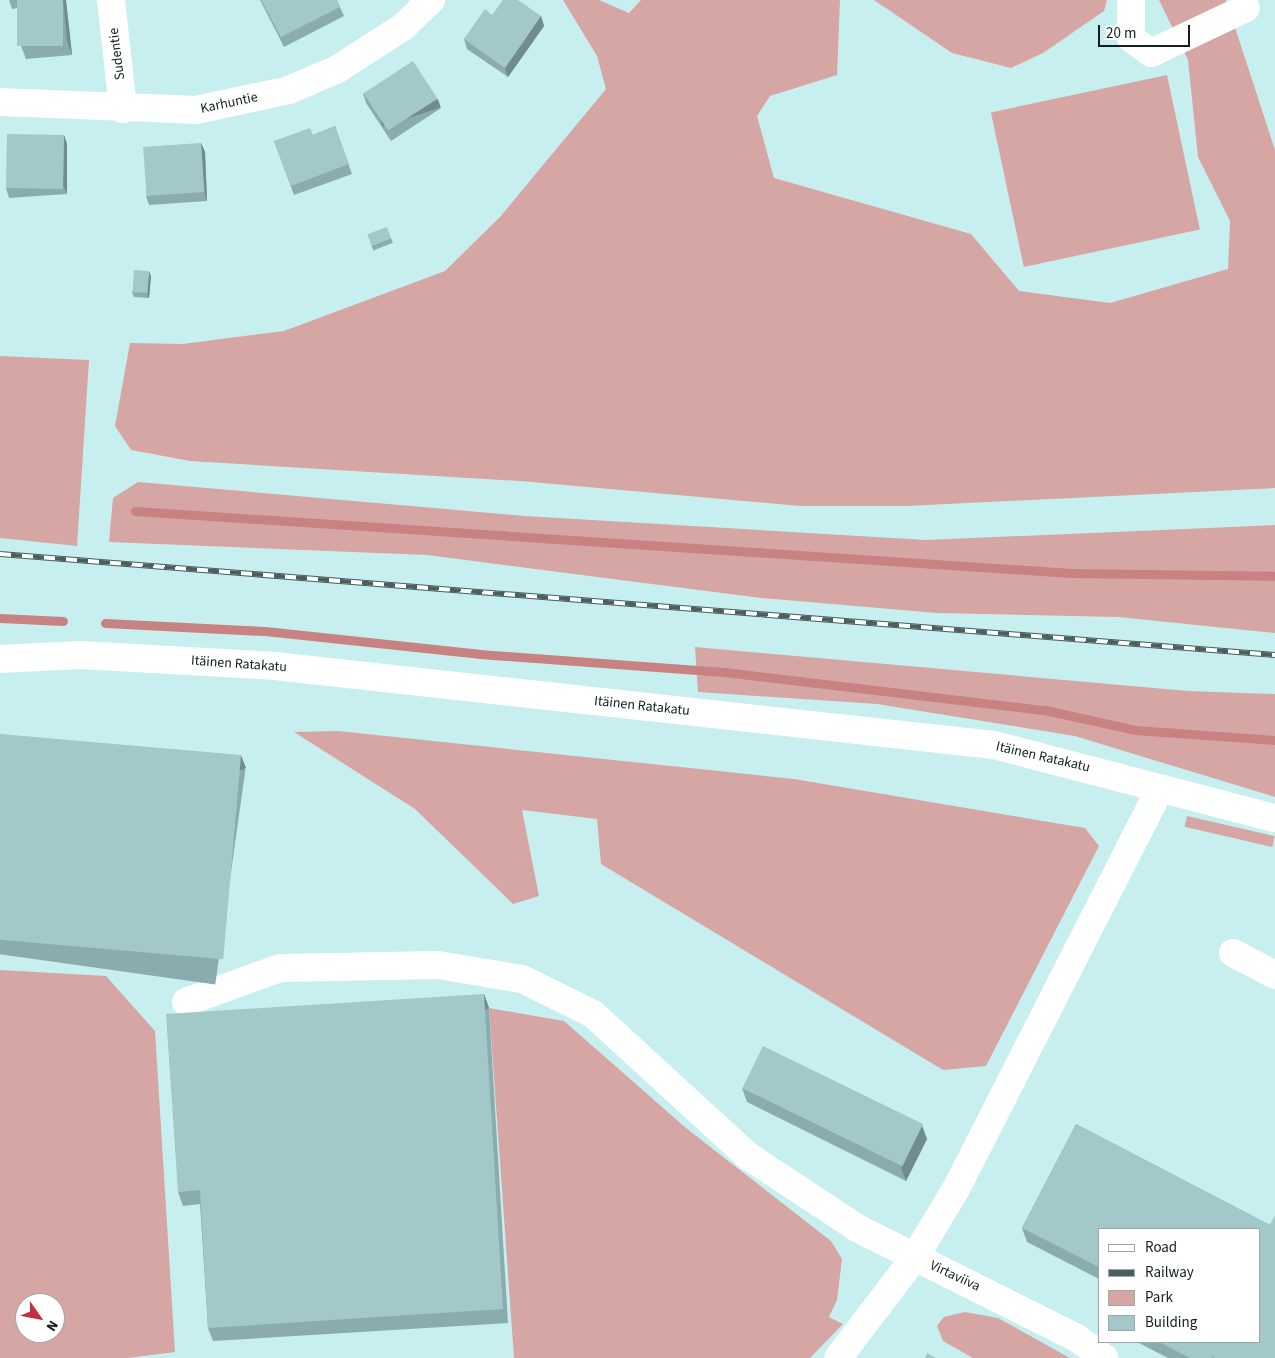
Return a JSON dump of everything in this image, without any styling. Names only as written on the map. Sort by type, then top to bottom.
[{"type":"street","name":"Sudentie","points":[[111,0],[123,109]]},
{"type":"street","name":"Karhuntie","points":[[0,102],[123,109],[196,110],[288,90],[336,70],[403,27],[430,0]]},
{"type":"street","points":[[1131,0],[1131,38],[1151,53],[1246,8]]},
{"type":"street","name":"Itäinen Ratakatu","points":[[0,659],[81,655],[275,666],[994,745],[1275,818]]},
{"type":"street","points":[[186,1002],[280,968],[438,965],[522,979],[593,1014],[748,1156],[857,1228],[915,1257],[956,1189],[1160,788]]},
{"type":"street","points":[[1233,953],[1275,975]]},
{"type":"street","name":"Virtaviiva","points":[[838,1358],[915,1257],[1077,1338],[1105,1358]]},
{"type":"green space","points":[[563,0],[599,0],[629,13],[641,0],[840,0],[837,75],[770,96],[757,116],[774,178],[971,234],[1019,291],[1110,303],[1228,269],[1230,221],[1198,157],[1188,60],[1159,0],[1226,0],[1275,150],[1275,488],[906,506],[800,506],[520,481],[190,461],[131,450],[115,426],[130,343],[183,344],[284,331],[445,271],[500,217],[606,89],[597,56]]},
{"type":"green space","points":[[874,0],[1107,0],[1104,11],[1043,53],[1011,68],[952,53]]},
{"type":"green space","points":[[1167,75],[1200,230],[1024,267],[991,112]]},
{"type":"green space","points":[[0,356],[89,360],[77,546],[0,538]]},
{"type":"green space","points":[[138,482],[525,516],[926,540],[1275,525],[1275,633],[1118,617],[937,613],[761,598],[427,555],[109,542],[113,498]]},
{"type":"green space","points":[[695,647],[1188,691],[1275,694],[1275,797],[1075,736],[877,704],[698,692]]},
{"type":"green space","points":[[338,731],[794,779],[1085,828],[1099,846],[986,1066],[943,1070],[601,864],[597,819],[522,810],[539,896],[513,904],[415,809],[294,732]]},
{"type":"green space","points":[[1187,816],[1275,836],[1272,847],[1185,827]]},
{"type":"green space","points":[[0,970],[106,976],[155,1031],[175,1352],[128,1358],[0,1358]]},
{"type":"green space","points":[[489,1008],[564,1021],[686,1128],[831,1241],[842,1259],[837,1300],[829,1317],[843,1324],[810,1358],[514,1358]]},
{"type":"green space","points":[[965,1312],[998,1318],[1070,1358],[973,1358],[943,1341],[937,1326],[944,1317]]},
{"type":"building","points":[[17,0],[63,0],[63,46],[17,46]]},
{"type":"building","points":[[261,0],[337,0],[340,7],[281,37]]},
{"type":"building","points":[[503,0],[518,0],[541,16],[505,68],[464,39],[485,9],[492,15]]},
{"type":"building","points":[[413,61],[438,99],[388,131],[364,93]]},
{"type":"building","points":[[335,126],[349,164],[291,186],[274,141],[310,128],[313,135]]},
{"type":"building","points":[[7,134],[64,135],[63,189],[6,188]]},
{"type":"building","points":[[201,143],[204,192],[147,196],[143,147]]},
{"type":"building","points":[[387,227],[391,238],[371,245],[367,234]]},
{"type":"building","points":[[134,270],[149,271],[147,293],[132,292]]},
{"type":"building","points":[[0,734],[241,755],[223,959],[0,940]]},
{"type":"building","points":[[484,994],[503,1309],[208,1328],[200,1190],[178,1192],[166,1014]]},
{"type":"building","points":[[763,1046],[923,1124],[902,1166],[742,1088]]},
{"type":"building","points":[[1076,1124],[1270,1225],[1275,1216],[1275,1358],[1215,1358],[1212,1356],[1212,1358],[1190,1358],[1161,1343],[1260,1343],[1260,1228],[1098,1228],[1098,1266],[1022,1228]]},
{"type":"building","points":[[927,1353],[936,1358],[925,1358]]},
{"type":"waterway","points":[[135,511],[1072,573],[1275,576]]},
{"type":"waterway","points":[[0,618],[63,621]]},
{"type":"waterway","points":[[105,623],[265,631],[479,654],[724,672],[1045,710],[1135,730],[1275,740]]},
{"type":"railway","points":[[0,554],[1275,655]]}]
